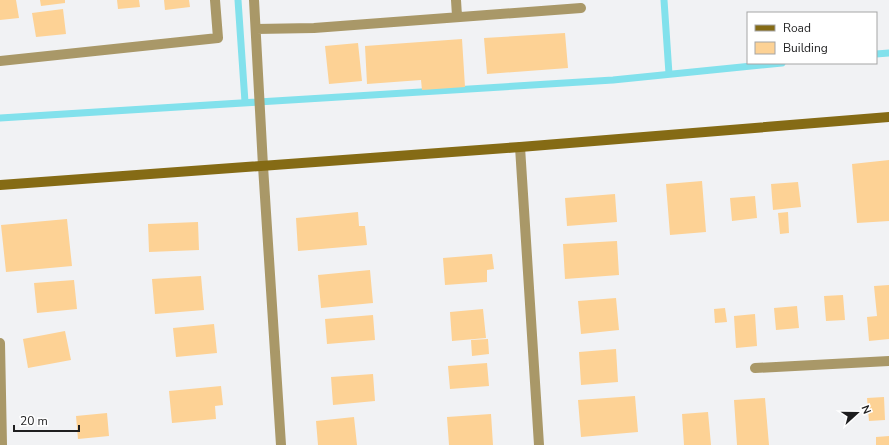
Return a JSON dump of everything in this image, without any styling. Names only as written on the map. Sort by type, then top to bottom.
[{"type":"street","points":[[0,61],[218,38],[215,0]]},
{"type":"street","points":[[254,0],[281,445]]},
{"type":"street","points":[[456,0],[457,16]]},
{"type":"street","points":[[256,29],[314,28],[457,16],[581,8]]},
{"type":"street","points":[[0,185],[520,147],[889,117]]},
{"type":"street","points":[[520,147],[539,445]]},
{"type":"street","points":[[0,344],[2,445]]},
{"type":"street","points":[[754,368],[889,361]]},
{"type":"building","points":[[0,0],[16,0],[19,18],[0,20]]},
{"type":"building","points":[[40,0],[65,0],[65,3],[41,6]]},
{"type":"building","points":[[117,0],[139,0],[140,7],[118,9]]},
{"type":"building","points":[[164,0],[189,0],[190,7],[165,10]]},
{"type":"building","points":[[63,9],[66,34],[36,37],[32,13]]},
{"type":"building","points":[[565,33],[568,68],[487,74],[484,38]]},
{"type":"building","points":[[462,39],[465,87],[422,90],[421,80],[367,84],[365,46]]},
{"type":"building","points":[[358,43],[362,81],[329,84],[325,46]]},
{"type":"building","points":[[889,160],[889,221],[857,223],[852,164]]},
{"type":"building","points":[[702,181],[706,232],[670,235],[666,184]]},
{"type":"building","points":[[798,182],[801,207],[773,210],[771,184]]},
{"type":"building","points":[[615,194],[617,222],[567,226],[565,198]]},
{"type":"building","points":[[755,196],[757,218],[732,221],[730,198]]},
{"type":"building","points":[[358,212],[359,226],[365,226],[367,245],[298,251],[296,218]]},
{"type":"building","points":[[788,212],[789,233],[780,234],[778,213]]},
{"type":"building","points":[[67,219],[72,266],[6,272],[1,225]]},
{"type":"building","points":[[198,222],[199,250],[149,252],[148,224]]},
{"type":"building","points":[[617,241],[619,275],[565,279],[563,244]]},
{"type":"building","points":[[492,254],[494,269],[487,270],[487,282],[445,285],[443,258]]},
{"type":"building","points":[[370,270],[373,303],[321,308],[318,275]]},
{"type":"building","points":[[201,276],[204,310],[155,314],[152,279]]},
{"type":"building","points":[[74,280],[77,309],[37,313],[34,283]]},
{"type":"building","points":[[889,285],[889,339],[869,341],[867,317],[877,316],[874,286]]},
{"type":"building","points":[[843,295],[845,320],[826,321],[824,296]]},
{"type":"building","points":[[616,298],[619,330],[581,334],[578,301]]},
{"type":"building","points":[[797,306],[799,328],[776,330],[774,308]]},
{"type":"building","points":[[725,308],[727,322],[715,323],[714,309]]},
{"type":"building","points":[[483,309],[486,338],[452,341],[450,312]]},
{"type":"building","points":[[755,314],[757,346],[736,348],[734,316]]},
{"type":"building","points":[[373,315],[375,340],[327,344],[325,319]]},
{"type":"building","points":[[214,324],[217,353],[176,357],[173,328]]},
{"type":"building","points":[[65,331],[71,360],[28,368],[23,339]]},
{"type":"building","points":[[488,339],[489,354],[472,356],[471,340]]},
{"type":"building","points":[[616,349],[618,382],[581,385],[579,352]]},
{"type":"building","points":[[487,363],[489,386],[450,389],[448,366]]},
{"type":"building","points":[[373,374],[375,401],[333,405],[331,377]]},
{"type":"building","points":[[221,386],[223,405],[215,406],[216,419],[172,423],[169,391]]},
{"type":"building","points":[[635,396],[638,432],[581,437],[578,400]]},
{"type":"building","points":[[884,397],[885,420],[869,421],[867,398]]},
{"type":"building","points":[[765,398],[769,445],[737,445],[734,400]]},
{"type":"building","points":[[708,412],[711,445],[684,445],[682,414]]},
{"type":"building","points":[[107,413],[109,436],[78,439],[76,416]]},
{"type":"building","points":[[491,414],[493,445],[449,445],[447,417]]},
{"type":"building","points":[[354,417],[357,445],[318,445],[316,421]]},
{"type":"building","points":[[889,436],[889,445],[876,445],[876,437]]},
{"type":"waterway","points":[[238,0],[245,102]]},
{"type":"waterway","points":[[664,0],[669,74]]},
{"type":"waterway","points":[[877,54],[889,53]]},
{"type":"waterway","points":[[0,118],[613,80],[772,64]]}]
